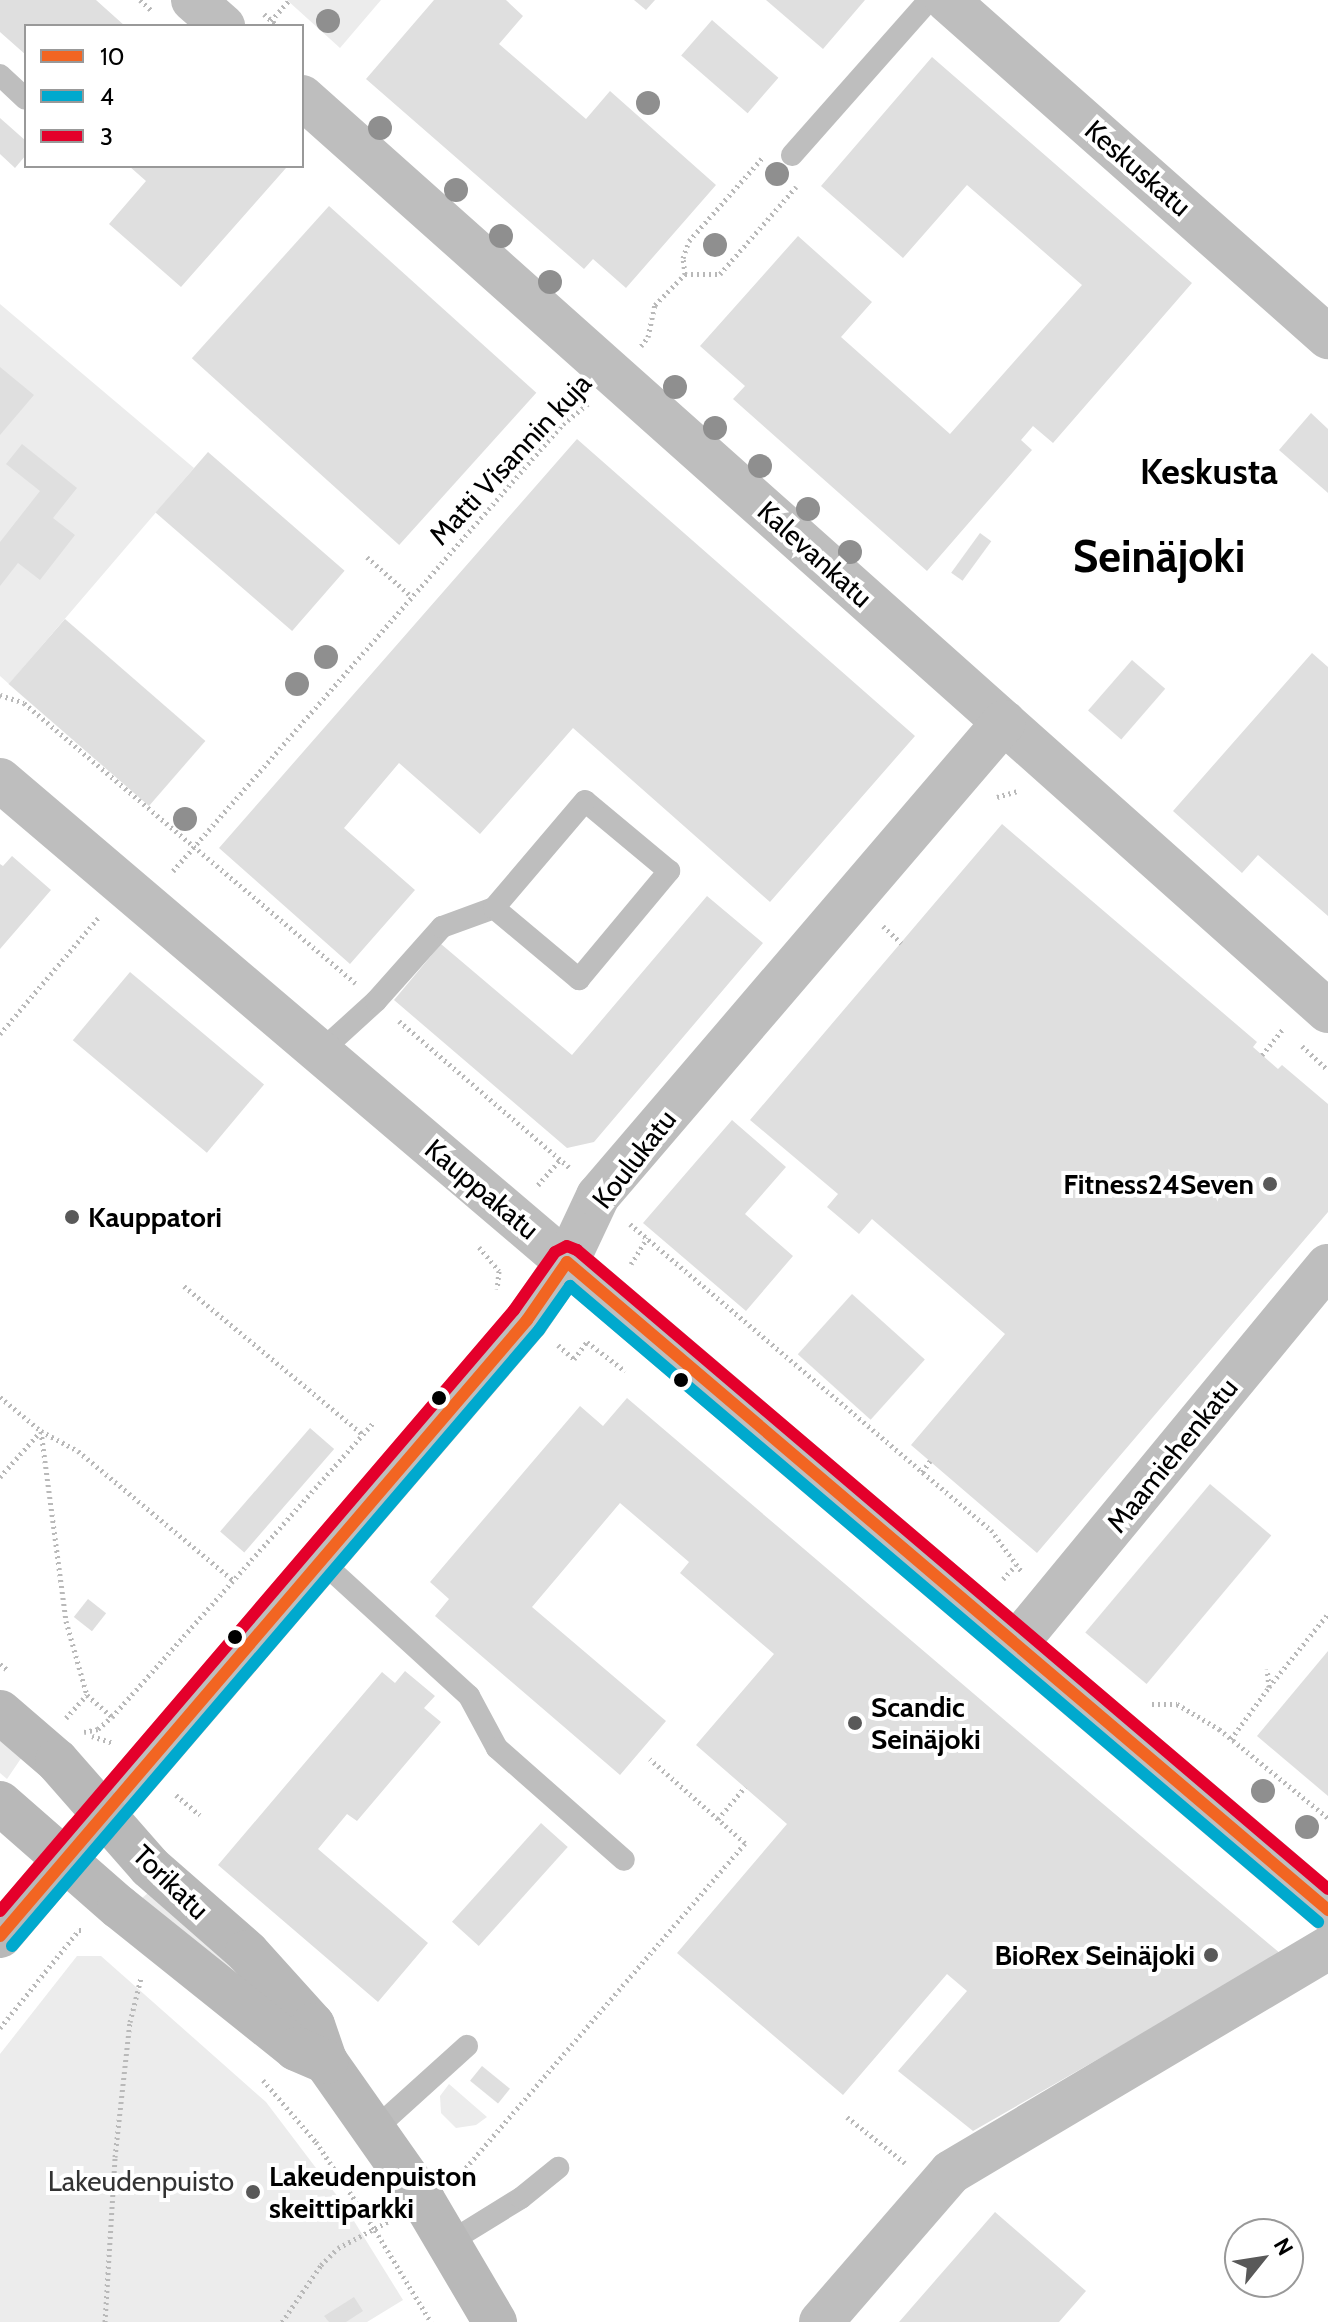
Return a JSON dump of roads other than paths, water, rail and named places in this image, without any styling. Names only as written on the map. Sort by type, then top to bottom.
[{"type":"street","points":[[193,0],[221,24]]},
{"type":"street","name":"Keskuskatu","points":[[947,0],[1328,337]]},
{"type":"street","name":"Kalevankatu","points":[[304,99],[1326,1006]]},
{"type":"street","name":"Koulukatu","points":[[0,1936],[527,1320],[567,1262],[598,1196],[1004,722]]},
{"type":"street","name":"Kauppakatu","points":[[0,780],[1328,1910]]},
{"type":"street","name":"Maamiehenkatu","points":[[1008,1638],[1328,1266]]},
{"type":"street","name":"Torikatu","points":[[0,1712],[57,1761],[150,1867],[247,1952],[313,2025],[326,2062],[375,2129],[495,2322]]},
{"type":"street","name":"Torikatu","points":[[0,1803],[119,1907],[296,2049],[326,2062]]},
{"type":"street","points":[[821,2322],[951,2172],[1328,1948]]},
{"type":"lane","points":[[781,152],[929,0]]},
{"type":"lane","points":[[0,75],[24,97]]},
{"type":"lane","points":[[320,1052],[376,1001],[442,927],[494,908],[585,801],[669,871],[579,979],[494,908]]},
{"type":"lane","points":[[1274,1306],[1328,1241]]},
{"type":"lane","points":[[1008,1638],[1036,1588],[1236,1350]]},
{"type":"lane","points":[[320,1560],[469,1696],[497,1748],[624,1860]]},
{"type":"lane","points":[[375,2129],[467,2046]]},
{"type":"lane","points":[[448,2243],[521,2198],[558,2168]]},
{"type":"place","name":"Fitness24Seven","points":[[1270,1184]]},
{"type":"place","name":"Kauppatori","points":[[72,1217]]},
{"type":"place","name":"Scandic Seinäjoki","points":[[855,1723]]},
{"type":"place","name":"BioRex Seinäjoki","points":[[1211,1955]]},
{"type":"place","name":"Lakeudenpuiston skeittiparkki","points":[[253,2192]]},
{"type":"district","name":"Keskusta","points":[[1209,472]]},
{"type":"district","name":"Seinäjoki","points":[[1159,557]]},
{"type":"park label","name":"Lakeudenpuisto","points":[[141,2181]]}]
